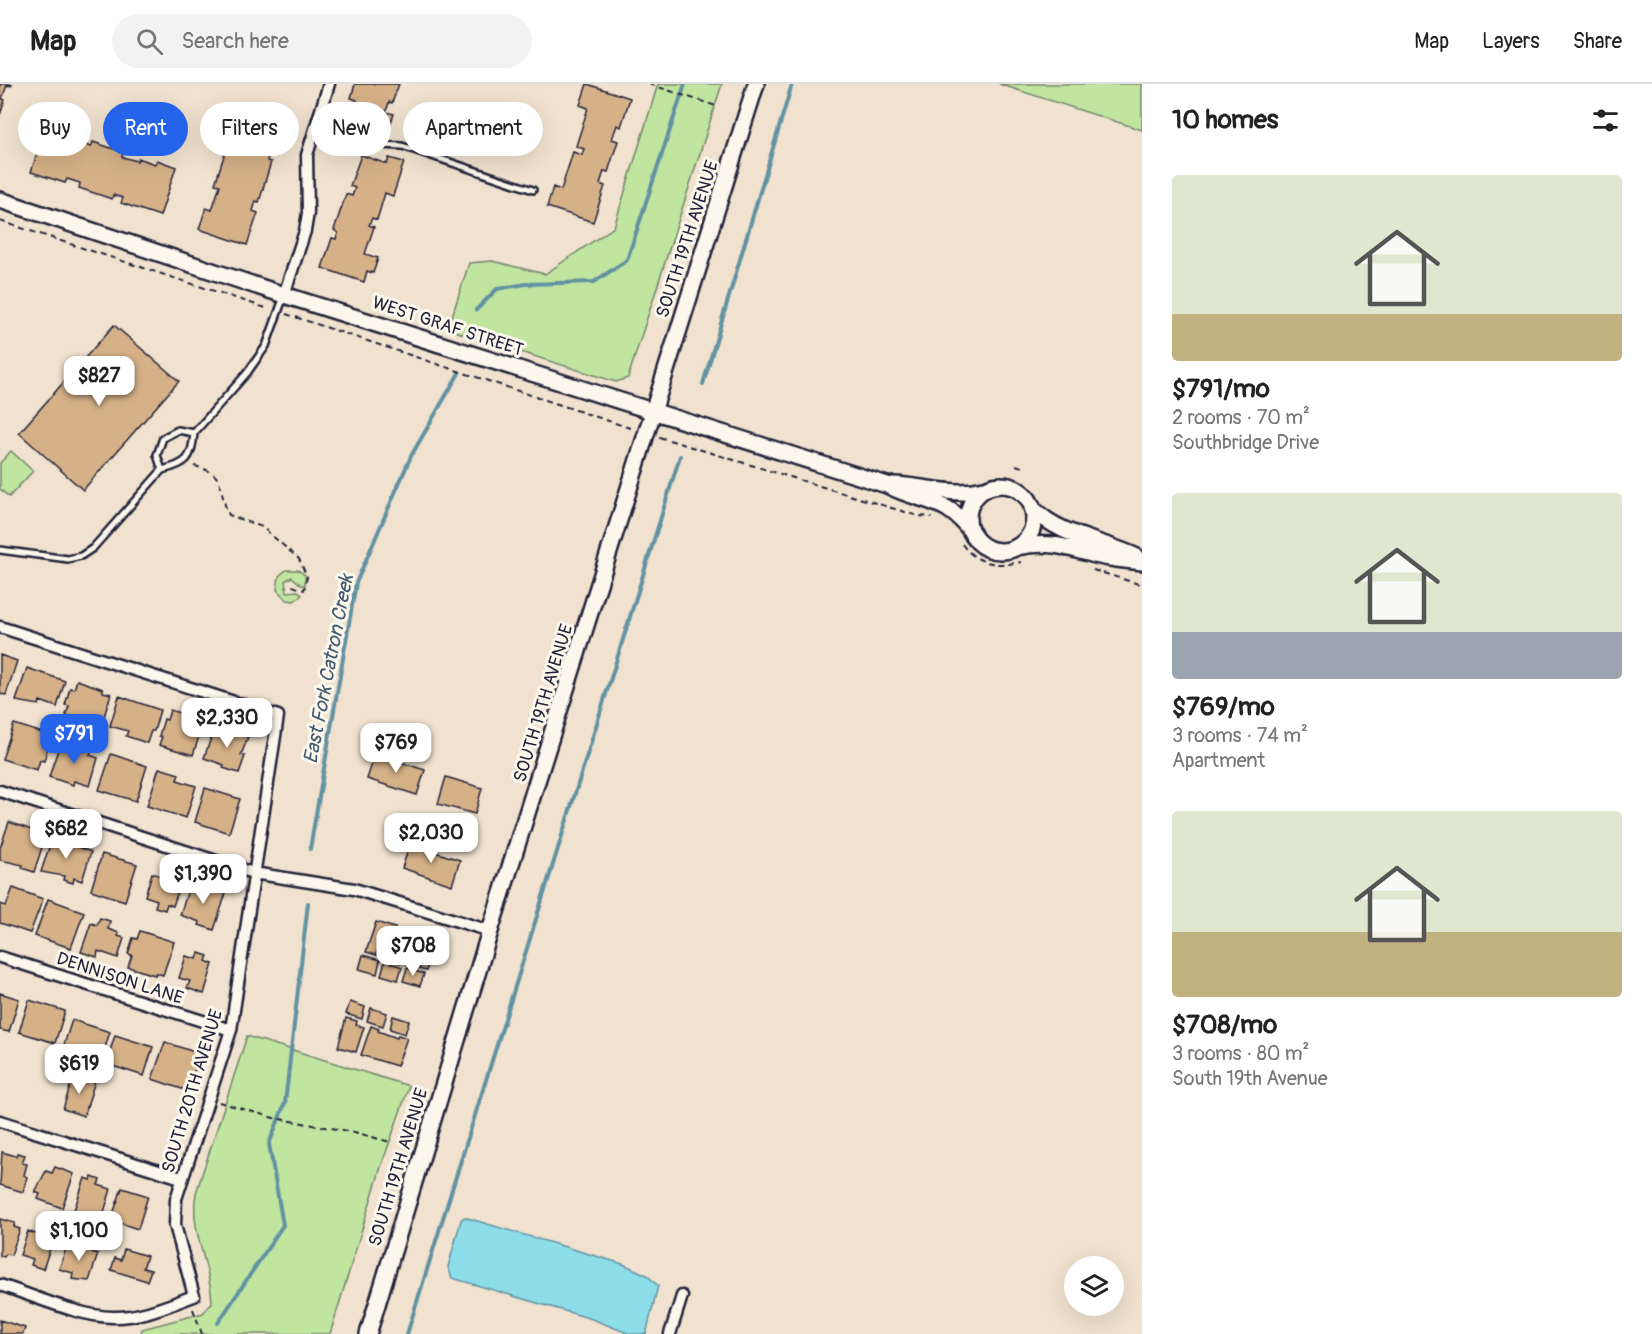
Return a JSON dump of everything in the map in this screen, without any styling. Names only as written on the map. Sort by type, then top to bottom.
[{"type":"main road","name":"SOUTH 19TH AVENUE","points":[[368,1334],[490,931],[552,740],[756,84]]},
{"type":"main road","name":"WEST GRAF STREET","points":[[0,200],[285,295],[887,485],[909,496],[946,506],[962,520],[967,538]]},
{"type":"main road","name":"WEST GRAF STREET","points":[[887,485],[918,486],[950,493],[967,493],[988,488]]},
{"type":"main road","points":[[1014,548],[1021,544],[1031,531],[1032,508],[1029,501],[1018,490],[1003,485],[988,488],[981,492],[971,504],[967,538],[991,549],[999,550],[1014,548],[1038,543],[1050,543],[1109,558],[1142,561]]},
{"type":"main road","points":[[1032,508],[1062,531],[1112,545],[1142,561]]},
{"type":"street","points":[[323,102],[329,84]]},
{"type":"street","points":[[285,295],[305,231],[309,201],[306,180],[307,155],[311,142]]},
{"type":"street","name":"SOUTH 20TH AVENUE","points":[[0,627],[278,716],[231,1030],[176,1199],[175,1225],[191,1297]]},
{"type":"street","points":[[0,791],[253,873],[354,889],[490,931]]},
{"type":"street","name":"DENNISON LANE","points":[[0,957],[231,1030]]},
{"type":"street","points":[[0,1120],[181,1178]]},
{"type":"street","points":[[0,1285],[81,1312],[113,1317],[146,1312],[191,1297]]},
{"type":"street","points":[[670,1334],[682,1296]]},
{"type":"lane","points":[[391,146],[402,146],[533,190]]},
{"type":"lane","points":[[0,550],[68,559],[81,556],[93,548],[162,470],[177,467],[186,461],[194,444],[195,433],[266,346],[285,295]]},
{"type":"lane","points":[[162,470],[157,455],[163,438],[178,430],[195,433]]},
{"type":"path","points":[[649,84],[716,106]]},
{"type":"path","points":[[0,221],[620,425]]},
{"type":"path","points":[[674,441],[918,516],[939,519]]},
{"type":"path","points":[[186,461],[215,473],[220,480],[229,514],[262,527],[299,559],[306,570],[307,586],[304,591],[290,585]]},
{"type":"path","points":[[1016,465],[1022,467]]},
{"type":"path","points":[[967,538],[968,553],[992,564],[1006,566],[1022,561]]},
{"type":"path","points":[[1089,569],[1142,585]]},
{"type":"path","points":[[208,1098],[274,1119],[354,1132],[390,1142]]},
{"type":"path","points":[[191,1297],[202,1334]]},
{"type":"green space","points":[[658,84],[722,84],[628,378],[616,382],[448,329],[469,263],[492,261],[545,274],[614,227]]},
{"type":"green space","points":[[999,84],[1142,84],[1142,130]]},
{"type":"green space","points":[[11,451],[33,471],[9,497],[0,489],[0,463]]},
{"type":"green space","points":[[286,570],[298,570],[305,575],[305,585],[301,585],[292,577],[285,581],[287,592],[298,591],[302,595],[294,601],[287,600],[277,590],[279,576]]},
{"type":"green space","points":[[247,1036],[409,1086],[380,1170],[330,1334],[141,1334],[142,1329],[203,1313],[212,1303],[211,1289],[195,1221],[196,1193]]},
{"type":"water","points":[[464,1217],[623,1264],[647,1275],[658,1286],[646,1334],[630,1334],[592,1319],[452,1278],[448,1267],[461,1220]]},
{"type":"building","points":[[0,84],[12,84],[7,85],[0,115]]},
{"type":"building","points":[[355,84],[399,84],[392,103],[356,102],[357,100],[351,98]]},
{"type":"building","points":[[587,84],[630,98],[621,127],[617,125],[612,139],[618,141],[608,172],[604,171],[600,184],[605,186],[593,222],[547,207],[553,187],[561,190],[573,152],[582,155],[584,149],[576,146],[588,108],[580,105]]},
{"type":"building","points":[[93,142],[103,145],[103,156],[122,156],[137,161],[138,158],[155,164],[157,160],[176,167],[160,216],[121,203],[123,198],[113,195],[112,199],[79,188],[80,183],[67,179],[65,183],[31,172],[36,156],[91,156]]},
{"type":"building","points":[[224,156],[268,156],[267,161],[271,162],[259,202],[256,201],[253,211],[258,213],[247,245],[199,229],[206,208],[212,210],[220,185],[215,184]]},
{"type":"building","points":[[361,156],[387,164],[389,158],[404,162],[393,196],[385,193],[377,220],[372,218],[369,225],[374,227],[365,254],[378,258],[373,273],[367,271],[364,282],[322,268],[332,238],[336,239],[338,233],[334,230],[346,194],[352,196],[355,188],[350,186]]},
{"type":"building","points":[[114,325],[179,381],[83,490],[19,433]]},
{"type":"building","points":[[0,655],[17,661],[6,695],[0,694]]},
{"type":"building","points":[[27,668],[65,681],[57,707],[40,701],[39,705],[16,701]]},
{"type":"building","points":[[77,680],[111,694],[101,726],[66,715],[69,706],[65,705],[70,688],[74,689]]},
{"type":"building","points":[[119,696],[160,710],[154,731],[151,731],[147,743],[126,736],[128,731],[110,726]]},
{"type":"building","points":[[170,710],[198,719],[197,722],[203,724],[193,755],[159,745],[164,719],[167,720]]},
{"type":"building","points":[[14,724],[49,735],[44,761],[40,760],[37,770],[2,759]]},
{"type":"building","points":[[215,726],[248,737],[241,755],[245,756],[239,773],[204,758]]},
{"type":"building","points":[[61,740],[81,749],[83,745],[92,748],[90,755],[98,758],[90,786],[74,781],[73,785],[49,777]]},
{"type":"building","points":[[111,754],[147,766],[136,801],[99,790]]},
{"type":"building","points":[[375,754],[425,770],[417,795],[367,779]]},
{"type":"building","points":[[159,768],[179,774],[177,780],[196,786],[186,818],[147,806]]},
{"type":"building","points":[[446,777],[482,788],[475,814],[438,804]]},
{"type":"building","points":[[205,788],[240,799],[229,833],[195,822]]},
{"type":"building","points":[[9,822],[46,835],[34,872],[22,868],[23,865],[0,860],[0,848]]},
{"type":"building","points":[[53,835],[78,843],[77,847],[91,852],[82,881],[74,878],[73,883],[63,880],[64,876],[41,872]]},
{"type":"building","points":[[410,844],[460,860],[452,885],[402,868]]},
{"type":"building","points":[[102,854],[137,864],[125,901],[91,890]]},
{"type":"building","points":[[152,873],[164,877],[165,873],[182,879],[173,906],[167,904],[165,910],[155,907],[157,900],[145,896]]},
{"type":"building","points":[[191,881],[226,893],[214,930],[180,915]]},
{"type":"building","points":[[13,888],[43,899],[30,933],[0,923],[0,904],[6,906]]},
{"type":"building","points":[[48,899],[84,912],[71,948],[35,936]]},
{"type":"building","points":[[100,918],[110,921],[108,929],[119,933],[118,936],[124,938],[118,958],[98,951],[97,957],[81,952],[91,923],[97,925]]},
{"type":"building","points":[[376,922],[395,928],[386,954],[377,951],[376,955],[366,952]]},
{"type":"building","points":[[401,930],[436,942],[426,971],[419,969],[420,966],[402,960],[401,963],[391,960]]},
{"type":"building","points":[[140,931],[174,942],[163,975],[128,967],[132,955],[128,954],[133,938],[137,939]]},
{"type":"building","points":[[199,953],[208,956],[206,961],[213,964],[204,994],[187,988],[190,981],[179,978],[186,956],[197,959]]},
{"type":"building","points":[[363,955],[380,960],[377,974],[359,969]]},
{"type":"building","points":[[385,961],[402,967],[398,980],[381,975]]},
{"type":"building","points":[[407,968],[424,974],[420,986],[403,981]]},
{"type":"building","points":[[0,993],[19,999],[9,1032],[0,1030]]},
{"type":"building","points":[[29,1000],[65,1011],[55,1043],[19,1032]]},
{"type":"building","points":[[350,1002],[365,1007],[362,1019],[346,1014]]},
{"type":"building","points":[[371,1008],[387,1013],[383,1026],[367,1021]]},
{"type":"building","points":[[393,1016],[409,1021],[405,1034],[390,1029]]},
{"type":"building","points":[[346,1018],[357,1021],[356,1025],[364,1027],[356,1052],[338,1047]]},
{"type":"building","points":[[72,1020],[110,1032],[100,1063],[62,1051]]},
{"type":"building","points":[[371,1026],[397,1038],[398,1035],[407,1038],[397,1066],[361,1055]]},
{"type":"building","points":[[115,1035],[153,1047],[144,1076],[106,1064]]},
{"type":"building","points":[[165,1042],[200,1054],[188,1091],[152,1079]]},
{"type":"building","points":[[74,1074],[95,1081],[84,1116],[63,1109]]},
{"type":"building","points":[[2,1152],[16,1156],[17,1153],[25,1155],[22,1163],[27,1164],[24,1175],[27,1177],[23,1192],[0,1185]]},
{"type":"building","points":[[55,1167],[74,1174],[62,1208],[38,1199],[40,1194],[35,1192],[46,1171],[52,1173]]},
{"type":"building","points":[[92,1177],[100,1180],[98,1185],[111,1189],[101,1222],[73,1213],[85,1178],[91,1180]]},
{"type":"building","points":[[122,1188],[148,1196],[138,1229],[111,1220]]},
{"type":"building","points":[[0,1219],[15,1223],[14,1227],[20,1229],[11,1255],[6,1254],[4,1257],[0,1256]]},
{"type":"building","points":[[40,1229],[55,1234],[43,1269],[31,1265],[33,1259],[20,1255],[28,1231],[38,1235]]},
{"type":"building","points":[[68,1243],[81,1247],[82,1244],[93,1247],[92,1252],[98,1254],[89,1281],[72,1279],[73,1273],[59,1269]]},
{"type":"building","points":[[124,1249],[147,1256],[143,1268],[151,1270],[147,1281],[111,1270],[115,1258],[121,1260]]},
{"type":"building","points":[[0,1320],[25,1328],[23,1334],[0,1334]]},
{"type":"waterway","name":"East Fork Catron Creek","points":[[476,310],[497,289],[526,284],[594,282],[627,260],[685,84]]},
{"type":"waterway","points":[[703,384],[792,84]]},
{"type":"waterway","name":"East Fork Catron Creek","points":[[310,849],[356,583],[411,456],[459,373]]},
{"type":"waterway","points":[[407,1334],[680,456]]},
{"type":"waterway","name":"East Fork Catron Creek","points":[[218,1323],[283,1225],[269,1144],[285,1103],[308,903]]}]
